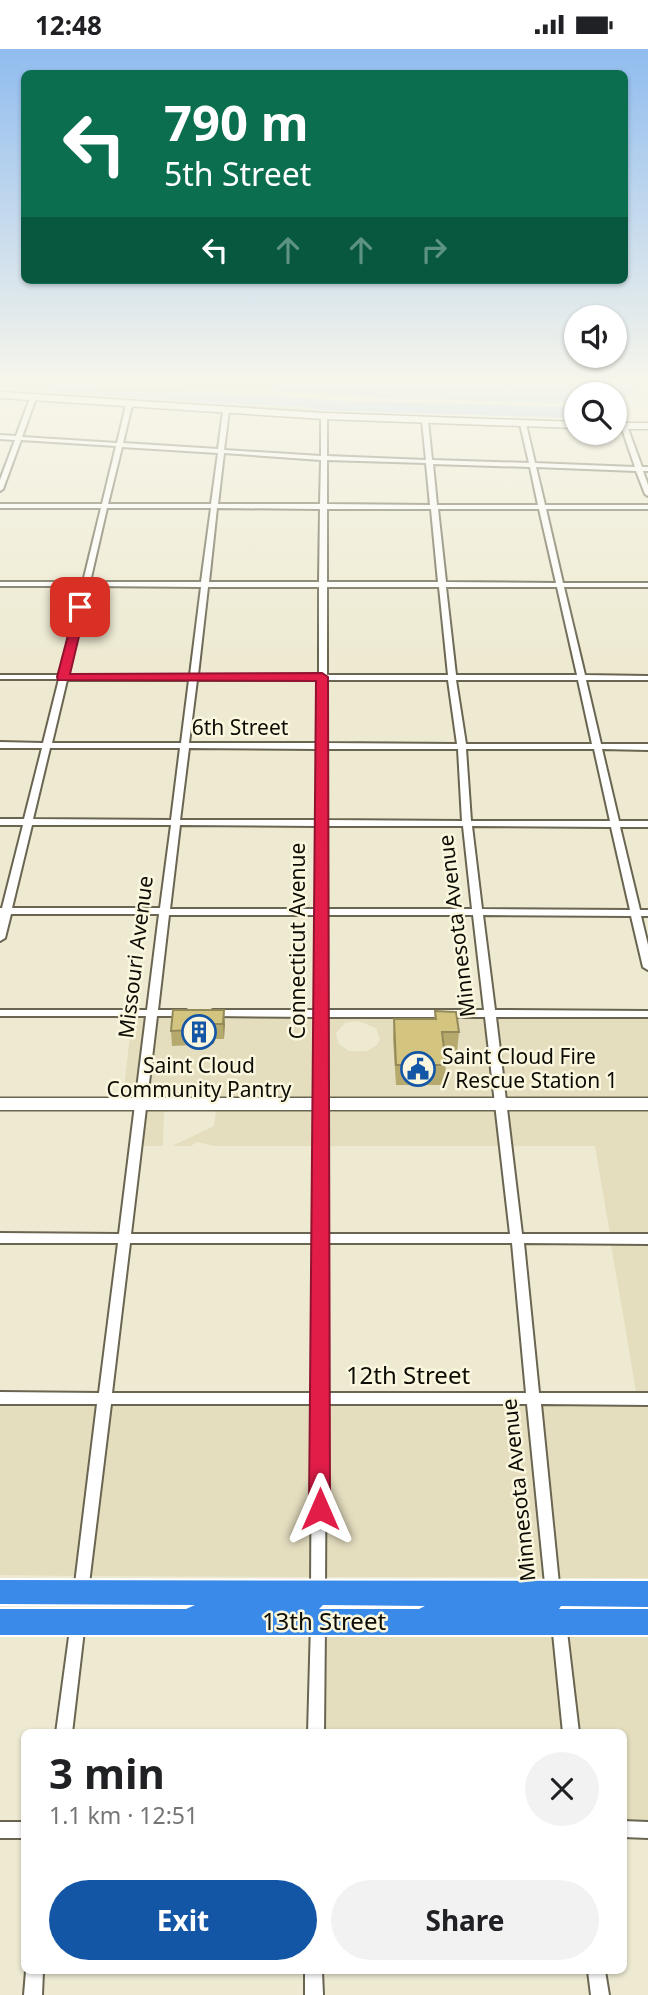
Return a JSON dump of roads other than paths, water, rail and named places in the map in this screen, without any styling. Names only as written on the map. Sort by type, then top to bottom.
[{"type":"highway","name":"13th Street","points":[[0,1592],[648,1594]]},
{"type":"highway","points":[[12,1622],[59,1611],[72,1605],[81,1592]]},
{"type":"highway","points":[[78,1622],[100,1606],[136,1592]]},
{"type":"highway","points":[[189,1621],[220,1608],[292,1608],[309,1604],[318,1593]]},
{"type":"highway","points":[[318,1623],[329,1612],[342,1605],[408,1604],[434,1593]]},
{"type":"highway","points":[[418,1622],[453,1608],[545,1606],[553,1594]]},
{"type":"highway","points":[[559,1623],[574,1606],[648,1605]]},
{"type":"highway","name":"13th Street","points":[[12,1622],[648,1622]]},
{"type":"street","points":[[0,938],[3,911],[28,822],[112,473]]},
{"type":"street","name":"Missouri Avenue","points":[[81,1592],[218,473]]},
{"type":"street","name":"Connecticut Avenue","points":[[318,1593],[324,473]]},
{"type":"street","name":"Minnesota Avenue","points":[[431,473],[452,677],[462,747],[467,824],[517,1239],[553,1594]]},
{"type":"street","points":[[536,473],[648,967]]},
{"type":"street","points":[[645,473],[648,493]]},
{"type":"street","points":[[0,506],[648,507]]},
{"type":"street","points":[[0,584],[648,586]]},
{"type":"street","points":[[0,677],[648,678]]},
{"type":"street","name":"6th Street","points":[[0,745],[648,747]]},
{"type":"street","points":[[0,823],[648,824]]},
{"type":"street","points":[[3,911],[648,912]]},
{"type":"street","points":[[0,1013],[192,1013]]},
{"type":"street","points":[[206,1013],[648,1014]]},
{"type":"street","points":[[0,1104],[648,1104]]},
{"type":"street","points":[[0,1238],[648,1239]]},
{"type":"street","name":"12th Street","points":[[0,1398],[648,1399]]},
{"type":"street","points":[[65,1729],[78,1622]]},
{"type":"street","points":[[316,1729],[318,1623]]},
{"type":"street","points":[[559,1623],[571,1729]]},
{"type":"street","points":[[627,1829],[648,1830]]},
{"type":"street","points":[[0,1830],[21,1830]]},
{"type":"street","points":[[33,1995],[35,1974]]},
{"type":"street","points":[[313,1995],[314,1974]]},
{"type":"street","points":[[597,1974],[600,1995]]},
{"type":"place","name":"Saint Cloud Community Pantry","points":[[199,1032]]},
{"type":"place","name":"Saint Cloud Fire / Rescue Station 1","points":[[418,1069]]}]
